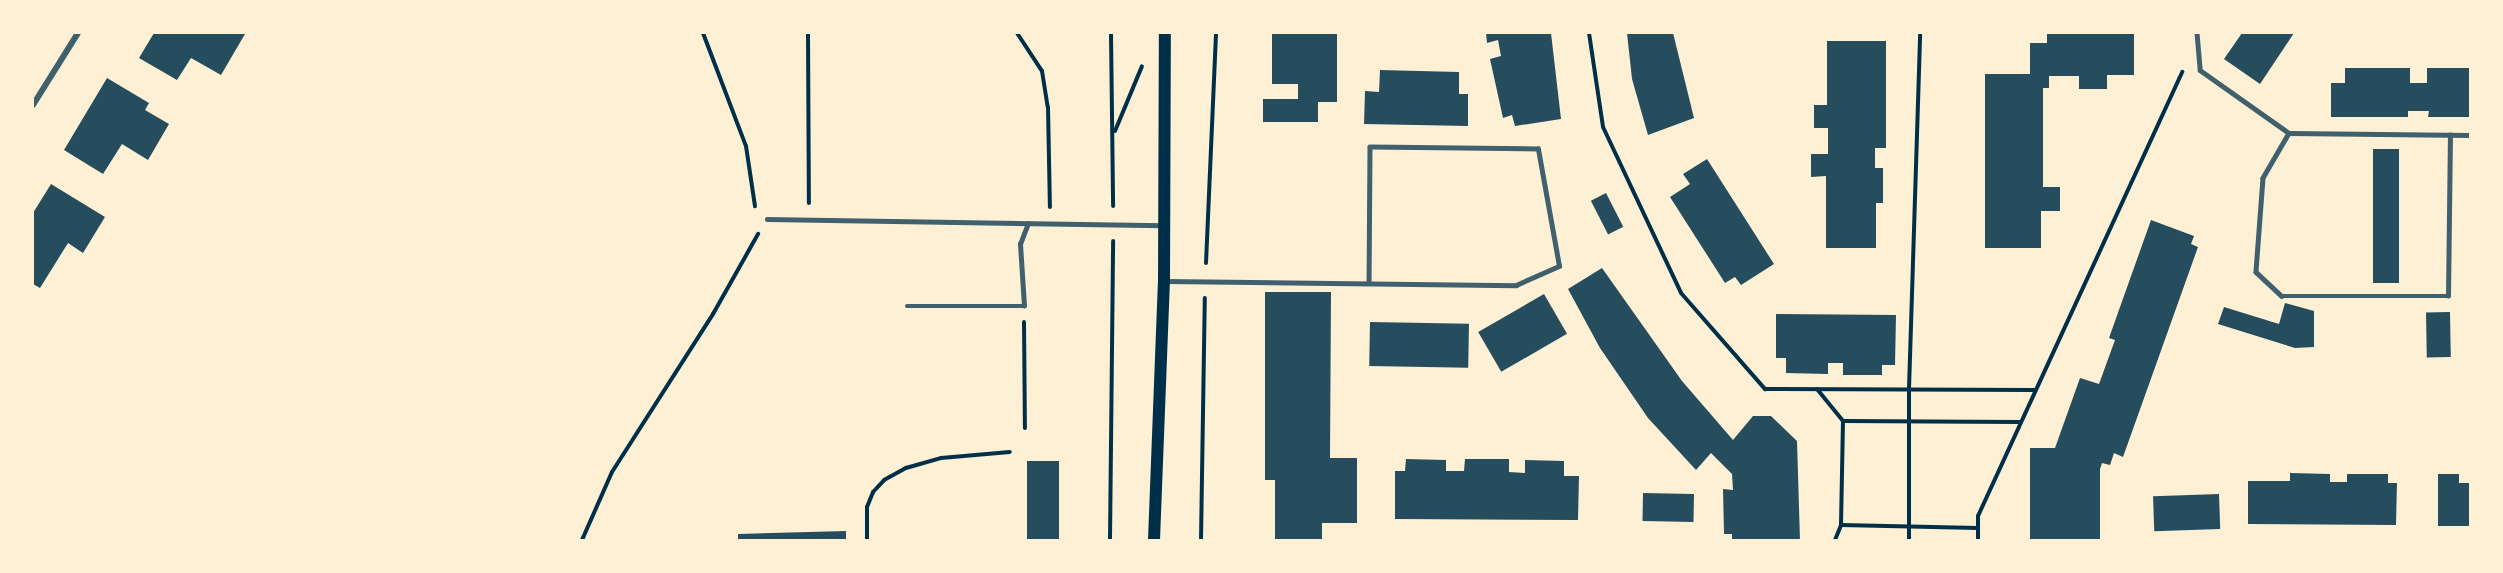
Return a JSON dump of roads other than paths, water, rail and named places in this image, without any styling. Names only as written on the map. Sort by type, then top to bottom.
[{"type":"main road","points":[[1154,540],[1164,281],[1165,33]]},
{"type":"street","points":[[33,105],[78,33]]},
{"type":"lane","points":[[2196,33],[2200,70],[2289,133],[2470,135]]},
{"type":"lane","points":[[2289,133],[2263,178],[2256,272],[2282,296],[2448,296],[2450,135]]},
{"type":"lane","points":[[1164,281],[1516,285],[1559,266],[1538,149],[1370,147],[1369,283]]},
{"type":"lane","points":[[767,219],[809,217],[1163,225]]},
{"type":"lane","points":[[907,306],[1024,306],[1020,244],[1028,223]]}]
